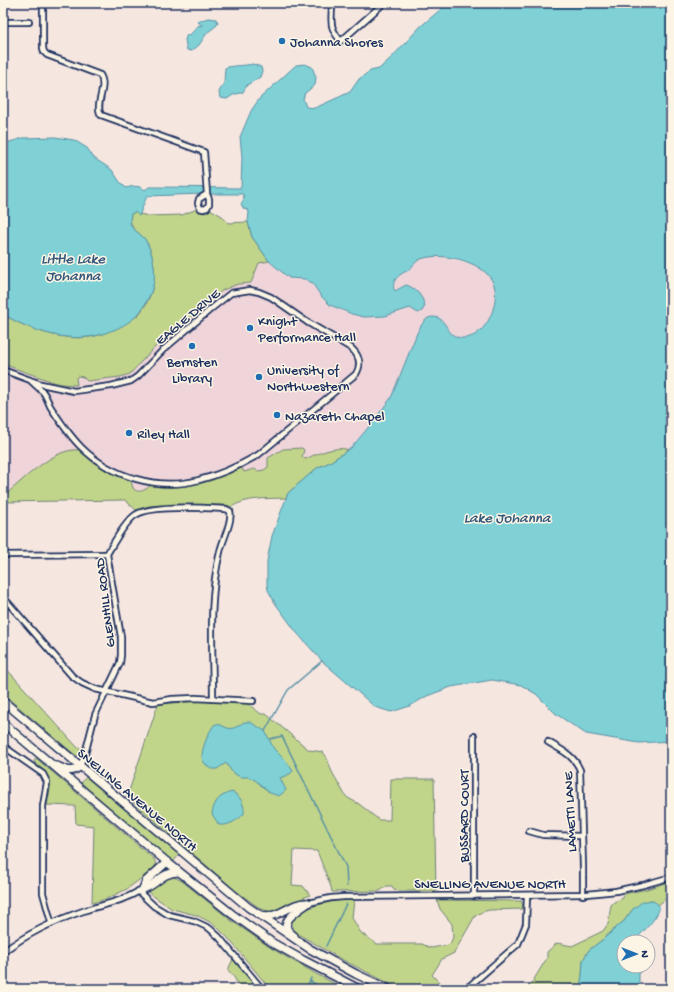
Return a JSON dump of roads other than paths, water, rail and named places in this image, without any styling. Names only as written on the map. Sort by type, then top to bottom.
[{"type":"highway","name":"SNELLING AVENUE NORTH","points":[[3,701],[235,897],[320,955]]},
{"type":"highway","name":"SNELLING AVENUE NORTH","points":[[3,723],[167,862],[232,914],[273,943],[326,973],[359,989]]},
{"type":"highway","points":[[48,761],[65,770],[76,770],[80,766]]},
{"type":"highway","points":[[141,890],[146,881],[167,862]]},
{"type":"highway","points":[[141,890],[149,887],[165,874],[180,872]]},
{"type":"highway","points":[[258,914],[268,917],[276,915],[298,904],[308,903]]},
{"type":"highway","points":[[308,903],[291,915],[287,920],[287,927],[291,934],[320,955],[388,989]]},
{"type":"street","points":[[43,3],[43,51],[47,55],[100,75],[103,81],[99,109],[100,116],[204,152],[207,194]]},
{"type":"street","points":[[332,3],[332,28],[334,33],[341,41],[384,3]]},
{"type":"street","points":[[3,22],[29,22]]},
{"type":"street","name":"EAGLE DRIVE","points":[[3,370],[49,386],[74,391],[112,386],[130,381],[138,376],[163,350],[211,308],[231,293],[250,290],[271,297],[307,322],[351,348],[355,351],[359,360],[359,369],[356,374],[258,455],[221,474],[198,481],[170,484],[141,480],[122,474],[100,464],[69,434],[43,392],[30,380]]},
{"type":"street","points":[[43,392],[49,386]]},
{"type":"street","name":"GLENHILL ROAD","points":[[80,766],[85,754],[94,715],[120,663],[122,646],[107,554],[129,521],[139,512],[149,509],[188,508],[226,509],[230,511],[231,517],[220,551],[214,582],[213,699]]},
{"type":"street","points":[[3,555],[107,554]]},
{"type":"street","points":[[3,597],[72,676],[82,683],[105,692],[153,702],[172,699],[253,701]]},
{"type":"street","name":"BUSSARD COURT","points":[[474,736],[474,896]]},
{"type":"street","name":"LAMETTI LANE","points":[[548,742],[570,756],[580,770],[583,895]]},
{"type":"street","points":[[3,746],[43,774],[47,782],[43,806],[43,892],[51,922]]},
{"type":"street","points":[[529,831],[543,835],[582,836]]},
{"type":"street","name":"SNELLING AVENUE NORTH","points":[[308,903],[344,897],[583,895],[616,891],[671,877]]},
{"type":"street","points":[[3,952],[22,938],[51,922],[121,900],[141,890],[152,904],[161,910],[172,916],[194,921],[209,928],[262,989]]},
{"type":"street","points":[[466,989],[518,944],[526,924],[527,896]]},
{"type":"water","name":"Lake Johanna","points":[[448,3],[671,3],[671,741],[639,743],[586,734],[556,714],[536,694],[521,685],[492,680],[451,687],[427,696],[410,706],[391,712],[375,707],[322,661],[297,633],[275,603],[268,590],[267,561],[272,536],[288,493],[317,468],[330,462],[351,448],[367,429],[391,398],[417,333],[428,318],[434,317],[442,320],[452,334],[461,338],[476,334],[483,328],[492,313],[495,297],[495,289],[492,280],[485,272],[464,261],[453,258],[430,257],[421,259],[409,270],[398,276],[394,282],[394,288],[395,291],[406,285],[416,290],[425,306],[422,311],[418,313],[410,308],[385,316],[364,317],[330,305],[321,296],[312,283],[305,279],[289,278],[269,261],[252,237],[248,222],[249,212],[248,210],[244,209],[241,204],[244,199],[243,194],[147,196],[139,216],[135,212],[131,214],[130,220],[134,230],[143,237],[150,250],[154,265],[154,280],[152,290],[146,303],[138,314],[131,320],[114,330],[101,335],[74,337],[49,334],[25,326],[3,314],[3,144],[23,138],[55,137],[74,140],[87,148],[94,158],[112,170],[126,188],[136,186],[145,190],[149,187],[241,188],[242,157],[240,137],[251,111],[259,99],[296,65],[305,64],[312,67],[316,77],[315,85],[305,93],[303,99],[306,107],[315,108],[350,92],[359,79],[370,71],[379,69],[420,27]]},
{"type":"water","points":[[208,18],[216,19],[218,22],[217,25],[207,33],[199,45],[192,51],[187,50],[185,40],[187,34],[189,36],[199,25],[202,25],[198,22],[199,21]]},
{"type":"water","points":[[253,64],[261,67],[262,71],[260,77],[247,85],[243,92],[233,95],[227,99],[220,98],[219,92],[224,83],[225,68]]},
{"type":"water","points":[[244,722],[250,722],[265,731],[274,749],[287,762],[293,771],[290,774],[280,778],[286,790],[279,796],[270,793],[255,780],[248,777],[240,777],[232,772],[226,763],[217,769],[211,769],[203,760],[202,753],[208,735],[215,724],[228,728],[235,728]]},
{"type":"water","points":[[232,792],[237,795],[241,801],[244,807],[244,814],[230,824],[219,825],[212,814],[214,806],[218,799]]},
{"type":"water","points":[[651,900],[659,906],[658,913],[647,928],[641,934],[616,934],[616,974],[639,974],[639,987],[636,989],[580,989],[583,960],[589,950],[624,921],[633,909],[642,902]]},
{"type":"waterway","points":[[265,731],[288,690],[322,661]]},
{"type":"waterway","points":[[270,739],[282,736],[346,867],[347,886]]},
{"type":"waterway","points":[[326,946],[346,904]]},
{"type":"waterway","points":[[306,989],[311,978]]},
{"type":"waterway","points":[[310,981],[323,989]]},
{"type":"place","name":"Johanna Shores","points":[[282,41]]},
{"type":"place","name":"Knight Performance Hall","points":[[250,328]]},
{"type":"place","name":"Bernsten Library","points":[[192,346]]},
{"type":"place","name":"University of Northwestern","points":[[259,377]]},
{"type":"place","name":"Nazareth Chapel","points":[[277,415]]},
{"type":"place","name":"Riley Hall","points":[[129,433]]},
{"type":"water label","name":"Little Lake Johanna","points":[[73,266]]}]
